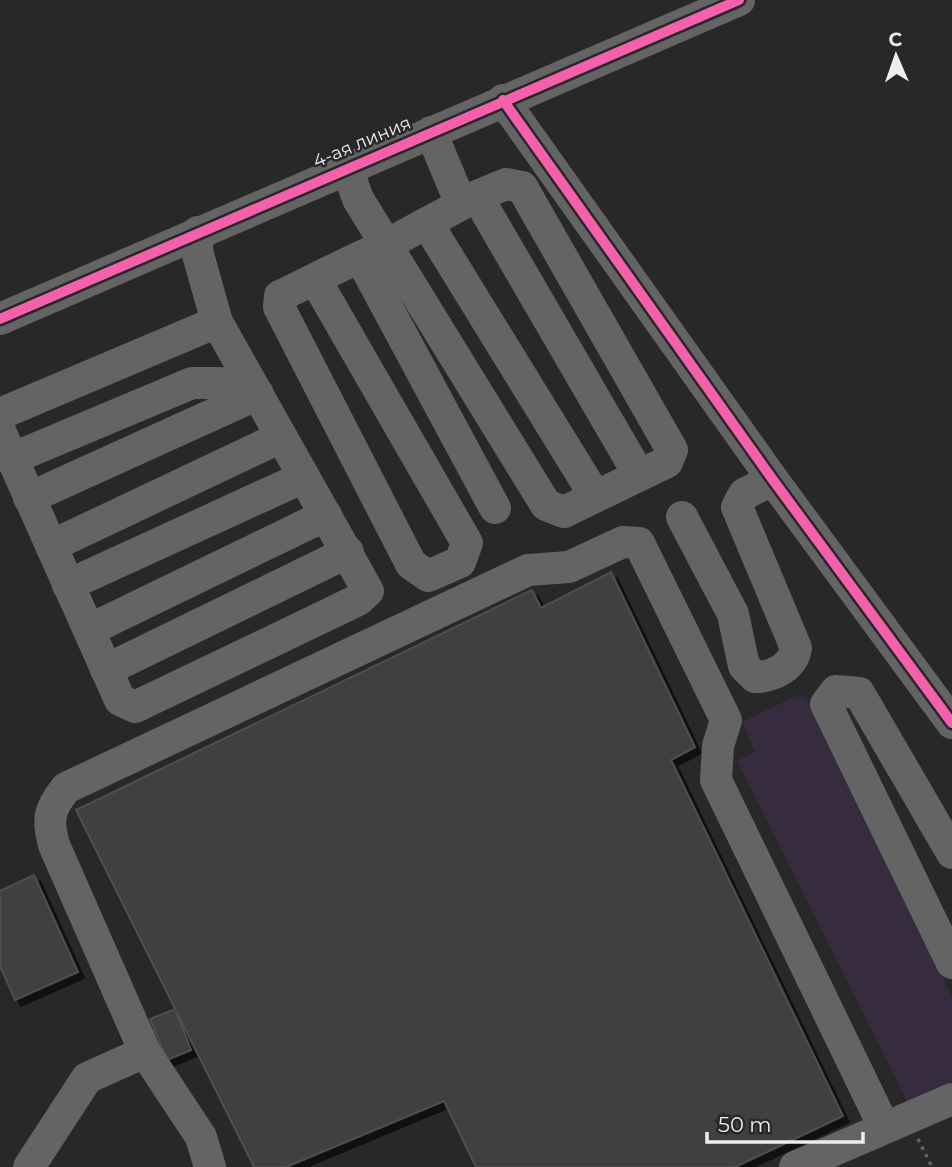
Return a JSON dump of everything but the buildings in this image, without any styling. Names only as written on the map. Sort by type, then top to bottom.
[{"type":"street","name":"4-ая линия","points":[[0,319],[739,0]]},
{"type":"street","points":[[503,100],[773,480],[952,723]]},
{"type":"street","points":[[431,132],[469,200],[639,475]]},
{"type":"street","points":[[347,167],[373,251],[495,508]]},
{"type":"street","points":[[315,279],[467,543],[460,562],[428,576],[411,564],[279,307],[279,296],[373,251],[469,200],[506,184],[522,187],[672,450],[667,462],[564,512],[546,505],[373,251]]},
{"type":"street","points":[[427,223],[595,496]]},
{"type":"street","points":[[198,232],[197,251],[217,322],[245,400]]},
{"type":"street","points":[[0,414],[217,322]]},
{"type":"street","points":[[192,383],[220,383],[245,400],[281,437],[368,591],[358,600],[135,707],[120,701],[6,445],[192,383]]},
{"type":"street","points":[[29,498],[245,400]]},
{"type":"street","points":[[51,546],[281,437]]},
{"type":"street","points":[[68,585],[304,477]]},
{"type":"street","points":[[682,517],[733,614],[744,666],[755,677],[773,675],[792,660],[796,648],[737,507],[744,494],[773,480]]},
{"type":"street","points":[[89,631],[326,515]]},
{"type":"street","points":[[210,1167],[201,1137],[145,1052],[54,845],[49,827],[52,805],[66,788],[528,570],[569,566],[623,542],[639,543],[726,720],[718,746],[716,780],[884,1127]]},
{"type":"street","points":[[106,670],[348,552]]},
{"type":"street","points":[[952,853],[859,693],[836,691],[826,704],[952,963]]},
{"type":"street","points":[[29,1167],[87,1078],[145,1052]]},
{"type":"street","points":[[795,1167],[952,1100]]},
{"type":"shaded area","points":[[796,696],[806,697],[952,997],[952,1084],[908,1103],[737,761],[755,752],[742,722]]},
{"type":"cycle path","points":[[0,319],[739,0]]},
{"type":"cycle path","points":[[503,100],[773,480],[952,723]]}]
